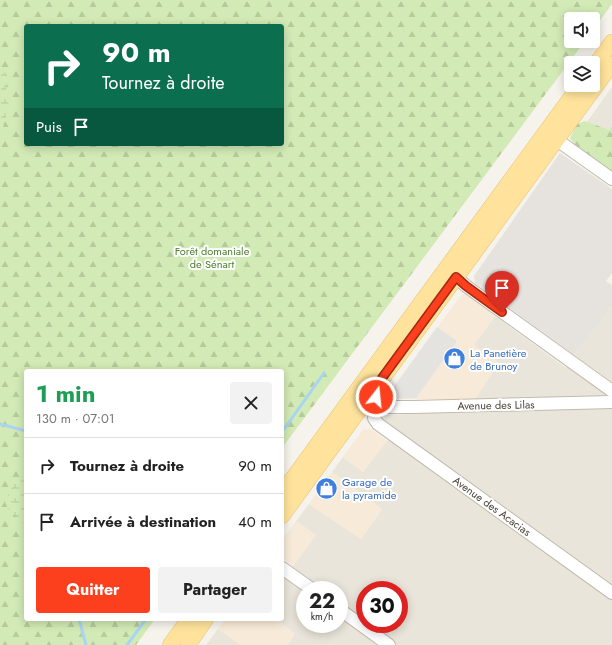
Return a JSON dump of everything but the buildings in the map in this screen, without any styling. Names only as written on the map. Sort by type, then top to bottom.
[{"type":"main road","points":[[600,58],[612,42]]},
{"type":"main road","points":[[284,513],[612,64]]},
{"type":"main road","points":[[284,490],[575,92]]},
{"type":"main road","points":[[170,645],[188,621]]},
{"type":"main road","points":[[188,645],[205,621]]},
{"type":"street","points":[[557,140],[612,179]]},
{"type":"street","points":[[456,277],[466,286],[612,391]]},
{"type":"street","points":[[355,416],[364,420],[374,418],[380,406],[374,389]]},
{"type":"street","name":"Avenue des Lilas","points":[[380,406],[414,407],[612,402]]},
{"type":"street","name":"Avenue des Acacias","points":[[374,418],[378,424],[612,593]]},
{"type":"street","points":[[284,569],[300,581]]},
{"type":"street","points":[[348,615],[389,645]]},
{"type":"shaded area","points":[[612,87],[612,171],[574,140]]},
{"type":"shaded area","points":[[560,153],[612,189],[612,273],[606,281],[612,285],[612,306],[574,355],[475,283],[474,276]]},
{"type":"shaded area","points":[[462,294],[468,296],[495,316],[474,345],[499,363],[475,399],[391,399],[389,393]]},
{"type":"shaded area","points":[[612,306],[612,645],[287,645],[295,634],[279,621],[284,621],[284,578],[316,535],[296,521],[309,504],[361,539],[382,509],[332,472],[343,457],[363,472],[395,428],[384,420],[386,415],[472,411],[475,399],[499,363],[474,345],[495,316],[566,368],[574,355]]},
{"type":"shaded area","points":[[437,327],[457,341],[416,398],[392,399],[389,394]]},
{"type":"shaded area","points":[[371,429],[387,441],[363,472],[343,457],[363,430]]},
{"type":"shaded area","points":[[332,472],[382,509],[361,539],[309,504]]},
{"type":"shaded area","points":[[296,521],[316,535],[293,566],[284,559],[284,537]]},
{"type":"shaded area","points":[[224,621],[279,621],[295,634],[287,645],[241,645],[218,629]]},
{"type":"shaded area","points":[[218,629],[241,645],[206,645]]},
{"type":"green space","name":"Forêt domaniale de Sénart","points":[[0,0],[612,0],[612,4],[600,20],[600,12],[564,12],[564,48],[580,48],[574,56],[564,56],[564,69],[284,445],[284,369],[24,369],[24,621],[154,621],[136,645],[0,645]]},
{"type":"green space","points":[[0,67],[7,75],[6,90],[9,107],[3,127],[0,128]]},
{"type":"green space","points":[[585,121],[609,130],[612,126],[612,174],[591,168],[570,138],[577,124]]},
{"type":"green space","points":[[24,474],[24,524],[18,517],[9,511],[5,502],[11,489]]},
{"type":"waterway","points":[[284,429],[324,373]]},
{"type":"waterway","points":[[0,424],[24,430]]},
{"type":"waterway","points":[[80,621],[86,645]]},
{"type":"waterway","points":[[127,645],[145,621]]},
{"type":"place","name":"La Panetière de Brunoy","points":[[455,359]]},
{"type":"place","name":"Garage de la pyramide","points":[[327,488]]},
{"type":"route","points":[[376,397],[374,389],[456,277],[502,312]]}]
